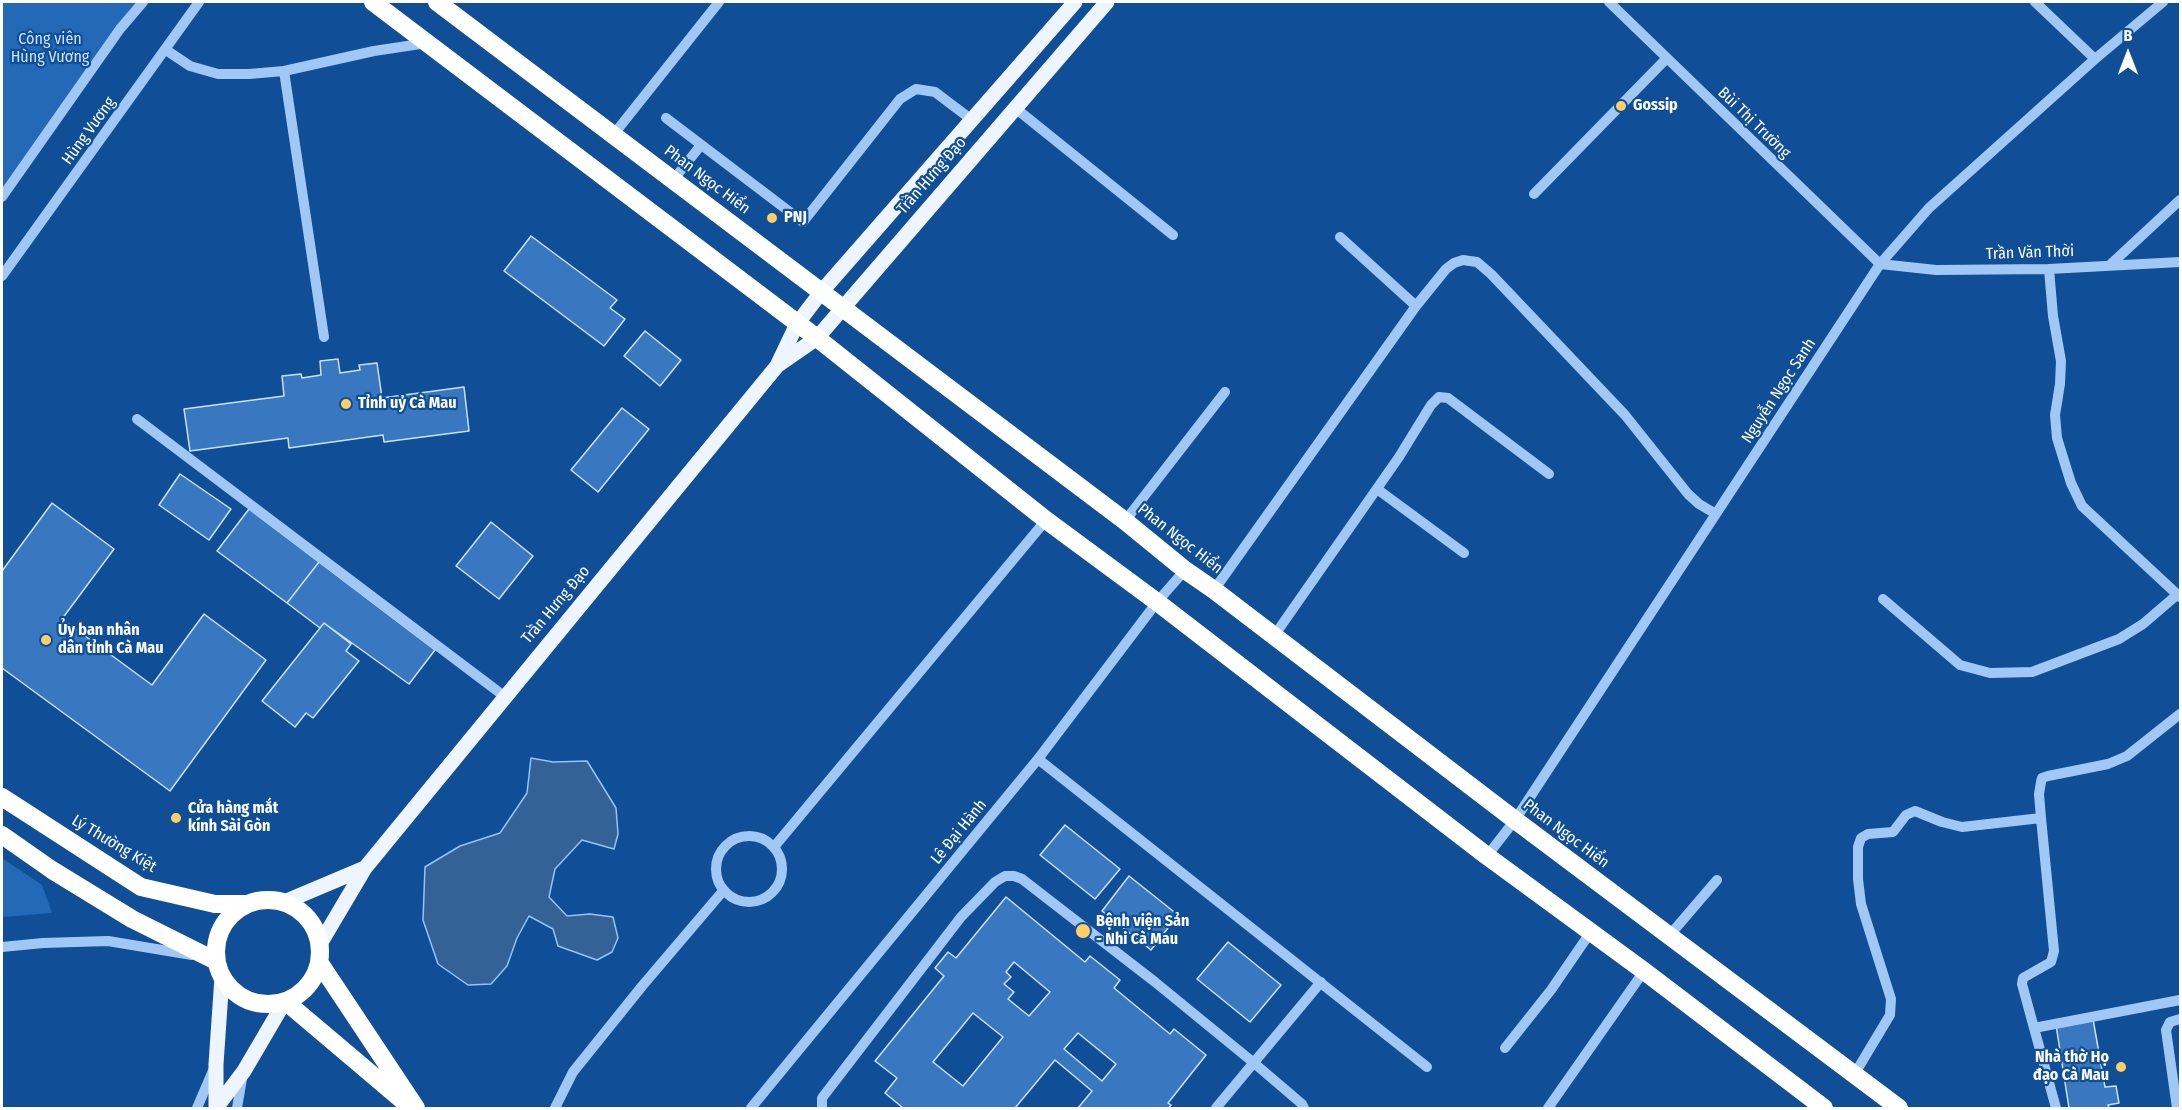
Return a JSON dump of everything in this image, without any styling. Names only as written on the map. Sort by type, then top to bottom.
[{"type":"highway","points":[[373,2],[817,338],[1046,520],[1157,602],[1487,856],[1644,971],[1824,1108]]},
{"type":"highway","name":"Phan Ngọc Hiển","points":[[437,2],[822,291],[1515,820],[1899,1108]]},
{"type":"highway","name":"Lý Thường Kiệt","points":[[2,797],[141,887],[214,904],[250,904]]},
{"type":"highway","points":[[2,835],[52,870],[219,969],[236,993],[254,1002],[267,1004],[285,1002],[301,993],[313,979],[320,953]]},
{"type":"highway","points":[[219,969],[217,943],[223,926],[235,912],[250,904],[268,900],[296,909],[307,918],[315,930],[320,953],[414,1108]]},
{"type":"highway","points":[[285,1002],[414,1108]]},
{"type":"main road","name":"Trần Hưng Đạo","points":[[320,953],[365,868],[777,366],[797,324],[822,291],[1075,2]]},
{"type":"main road","name":"Trần Hưng Đạo","points":[[777,366],[817,338],[1107,2]]},
{"type":"main road","points":[[1058,21],[1076,36]]},
{"type":"main road","name":"Trần Hưng Đạo","points":[[282,903],[365,868]]},
{"type":"main road","points":[[216,1108],[219,969]]},
{"type":"main road","points":[[216,1108],[244,1071],[285,1002]]},
{"type":"street","name":"Hùng Vương","points":[[2,197],[120,29],[143,2]]},
{"type":"street","name":"Hùng Vương","points":[[2,276],[200,2]]},
{"type":"street","points":[[614,134],[719,2]]},
{"type":"street","name":"Bùi Thị Trường","points":[[1609,2],[1880,264]]},
{"type":"street","points":[[2036,2],[2095,58]]},
{"type":"street","name":"Nguyễn Ngọc Sanh","points":[[1487,856],[1515,820],[1880,264],[1929,208],[2095,58],[2163,2]]},
{"type":"street","points":[[166,50],[190,66],[218,74],[249,74],[284,71],[374,51],[429,43]]},
{"type":"street","points":[[1534,194],[1666,59]]},
{"type":"street","points":[[284,71],[324,337]]},
{"type":"street","points":[[666,118],[803,222],[900,99],[916,89],[935,92],[972,120]]},
{"type":"street","points":[[1014,107],[1173,235]]},
{"type":"street","points":[[674,179],[700,145]]},
{"type":"street","points":[[2110,265],[2181,200]]},
{"type":"street","points":[[1340,237],[1416,306]]},
{"type":"street","points":[[1214,591],[1416,306],[1446,269],[1463,260],[1477,262],[1491,274],[1625,415],[1688,494],[1716,514]]},
{"type":"street","name":"Trần Văn Thời","points":[[1880,264],[1936,270],[2049,269],[2181,262]]},
{"type":"street","points":[[1882,599],[1960,665],[1990,673],[2032,672],[2119,639],[2143,624],[2179,595],[2082,506],[2071,483],[2057,438],[2055,415],[2061,361],[2053,316],[2049,269]]},
{"type":"street","points":[[1125,521],[1225,392]]},
{"type":"street","points":[[1274,636],[1377,489],[1431,405],[1439,397],[1448,398],[1549,474]]},
{"type":"street","points":[[137,420],[504,696]]},
{"type":"street","points":[[1377,489],[1464,553]]},
{"type":"street","points":[[774,848],[1046,520]]},
{"type":"street","name":"Lê Đại Hành","points":[[752,1108],[1038,759],[1157,602],[1185,570]]},
{"type":"street","points":[[2056,1108],[2022,984],[2023,978],[2051,962],[2054,951],[2039,787],[2043,778],[2108,764],[2127,756],[2181,714]]},
{"type":"street","points":[[1038,759],[1427,1067]]},
{"type":"street","points":[[1854,1075],[1890,1015],[1891,999],[1861,904],[1858,847],[1861,838],[1868,834],[1893,832],[1906,815],[1915,811],[1962,827],[2041,818]]},
{"type":"street","points":[[742,837],[754,837],[760,838],[774,848],[780,857],[782,869],[780,881],[774,891],[765,898],[751,902],[740,901],[723,891],[717,881],[715,870],[717,858],[731,841],[742,837]]},
{"type":"street","points":[[822,1108],[822,1098],[961,917],[995,882],[1005,876],[1022,879],[1155,982],[1254,1063],[1304,1108]]},
{"type":"street","points":[[1669,936],[1717,880]]},
{"type":"street","points":[[555,1108],[573,1072],[723,891]]},
{"type":"street","points":[[1505,1048],[1551,990],[1590,933]]},
{"type":"street","points":[[2,947],[108,941],[159,948],[219,969]]},
{"type":"street","points":[[1548,1108],[1644,971]]},
{"type":"street","points":[[1216,1108],[1321,982]]},
{"type":"street","points":[[2034,1028],[2181,1000]]},
{"type":"street","points":[[2177,1108],[2166,1029],[2170,1022],[2181,1019]]},
{"type":"street","points":[[197,1108],[216,1064]]},
{"type":"street","points":[[237,1108],[244,1071]]},
{"type":"green space","name":"Công viên Hùng Vương","points":[[2,2],[145,2],[2,194]]},
{"type":"green space","points":[[2,858],[42,885],[52,913],[2,917]]},
{"type":"shaded area","points":[[531,758],[553,762],[587,761],[616,808],[618,834],[614,849],[582,840],[555,869],[549,897],[567,916],[590,914],[613,917],[618,938],[612,952],[597,960],[558,946],[553,929],[529,916],[517,938],[507,966],[491,984],[468,985],[438,964],[423,920],[425,867],[460,846],[500,833],[527,793]]},
{"type":"building","points":[[531,236],[617,300],[610,308],[625,319],[604,346],[504,271]]},
{"type":"building","points":[[645,331],[681,360],[660,386],[624,356]]},
{"type":"building","name":"Tỉnh uỷ Cà Mau","points":[[338,359],[340,373],[360,370],[359,365],[377,363],[382,398],[464,387],[469,431],[384,442],[383,435],[289,448],[288,438],[190,451],[184,409],[284,396],[282,376],[301,374],[302,378],[321,375],[320,361]]},
{"type":"building","points":[[622,408],[649,429],[598,492],[571,470]]},
{"type":"building","points":[[180,474],[231,509],[209,540],[159,505]]},
{"type":"building","name":"Ủy ban nhân dân tỉnh Cà Mau","points":[[52,503],[114,549],[62,619],[152,685],[204,614],[266,660],[170,791],[2,668],[2,571]]},
{"type":"building","points":[[249,509],[319,562],[287,603],[217,551]]},
{"type":"building","points":[[491,522],[533,556],[499,599],[456,566]]},
{"type":"building","points":[[319,562],[435,650],[409,684],[324,623],[320,628],[287,603]]},
{"type":"building","points":[[324,623],[351,644],[346,651],[359,661],[313,718],[306,713],[295,727],[262,701]]},
{"type":"building","points":[[1065,825],[1120,869],[1095,899],[1040,855]]},
{"type":"building","points":[[1129,876],[1178,915],[1151,950],[1102,911]]},
{"type":"building","points":[[1006,897],[1085,962],[1090,956],[1120,980],[1114,988],[1170,1034],[1174,1029],[1206,1055],[1168,1103],[1171,1105],[1169,1108],[1078,1108],[1092,1091],[1055,1060],[1015,1108],[903,1108],[885,1093],[897,1078],[875,1061],[944,976],[935,968],[948,952],[956,958]],"holes":[[[1014,962],[1050,992],[1029,1016],[1008,999],[1014,992],[1004,984],[1011,977],[1006,972]],[[973,1013],[1003,1037],[963,1086],[933,1062]],[[1078,1033],[1116,1064],[1102,1081],[1064,1049]]]},
{"type":"building","points":[[1228,942],[1281,985],[1250,1022],[1197,979]]},
{"type":"building","points":[[2093,1019],[2105,1087],[2116,1086],[2119,1103],[2108,1105],[2109,1108],[2069,1108],[2056,1025]]},
{"type":"place","name":"Gossip","points":[[1621,106]]},
{"type":"place","name":"PNJ","points":[[772,218]]},
{"type":"place","name":"Tỉnh uỷ Cà Mau","points":[[346,404]]},
{"type":"place","name":"Ủy ban nhân dân tỉnh Cà Mau","points":[[46,640]]},
{"type":"place","name":"Cửa hàng mắt kính Sài Gòn","points":[[176,818]]},
{"type":"place","name":"Bệnh viện Sản - Nhi Cà Mau","points":[[1083,931]]},
{"type":"place","name":"Nhà thờ Họ đạo Cà Mau","points":[[2121,1067]]}]
